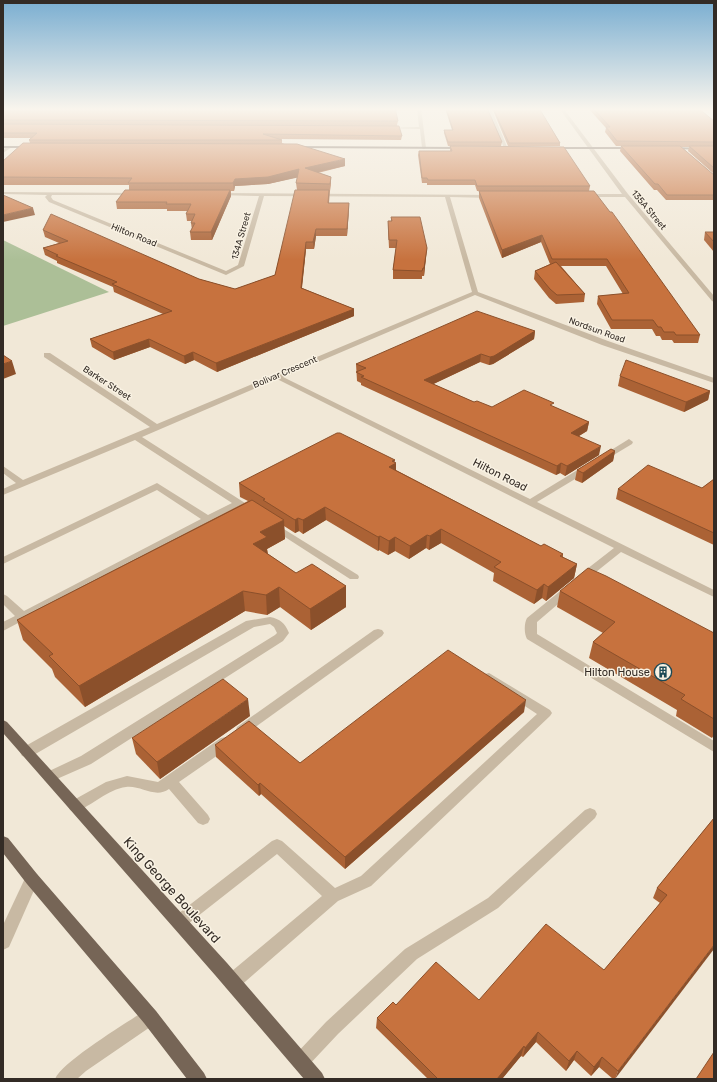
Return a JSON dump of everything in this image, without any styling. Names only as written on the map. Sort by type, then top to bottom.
[{"type":"main road","name":"King George Boulevard","points":[[3,725],[179,922],[316,1079]]},
{"type":"main road","points":[[3,842],[32,879],[150,1017],[198,1079]]},
{"type":"street","name":"135A Street","points":[[598,158],[626,195],[714,300]]},
{"type":"street","points":[[3,193],[145,194]]},
{"type":"street","name":"Hilton Road","points":[[52,193],[48,197],[51,201],[226,273]]},
{"type":"street","points":[[207,194],[502,196]]},
{"type":"street","name":"134A Street","points":[[226,273],[241,266],[262,195]]},
{"type":"street","points":[[580,196],[626,195]]},
{"type":"street","points":[[447,196],[475,294]]},
{"type":"street","name":"Bolivar Crescent","points":[[3,492],[276,376],[475,294]]},
{"type":"street","name":"Nordsun Road","points":[[475,294],[605,343],[714,381]]},
{"type":"street","name":"Barker Street","points":[[46,355],[156,427]]},
{"type":"street","name":"Hilton Road","points":[[276,376],[714,594]]},
{"type":"street","points":[[134,436],[251,511]]},
{"type":"street","points":[[529,503],[629,442]]},
{"type":"street","points":[[3,469],[22,484]]},
{"type":"street","points":[[3,561],[157,486],[208,519]]},
{"type":"street","points":[[3,627],[238,503]]},
{"type":"street","points":[[264,519],[354,577]]},
{"type":"street","points":[[620,548],[531,621],[531,636],[714,746]]},
{"type":"street","points":[[3,598],[22,616]]},
{"type":"street","points":[[27,752],[250,624],[269,620],[276,622],[282,628],[283,633],[279,638],[86,760],[50,777]]},
{"type":"street","points":[[75,806],[111,786],[127,782],[160,788],[378,633]]},
{"type":"street","points":[[232,982],[334,896],[366,881],[546,713],[489,677]]},
{"type":"street","points":[[170,782],[203,819]]},
{"type":"street","points":[[301,1061],[332,1028],[411,954],[493,902],[590,814]]},
{"type":"street","points":[[179,922],[277,845],[334,896]]},
{"type":"street","points":[[3,942],[32,879]]},
{"type":"street","points":[[64,1079],[80,1065],[150,1017]]},
{"type":"green space","points":[[3,240],[109,292],[3,326]]},
{"type":"building","points":[[6,158],[345,159],[305,168],[331,177],[330,184],[296,183],[299,169],[268,177],[235,179],[233,183],[128,183],[132,178],[3,177],[3,161]]},
{"type":"building","points":[[420,158],[572,158],[590,186],[477,186],[475,180],[428,180],[427,178],[422,178]]},
{"type":"building","points":[[632,158],[695,158],[714,175],[714,195],[667,195],[658,184],[655,184]]},
{"type":"building","points":[[703,158],[714,158],[714,168]]},
{"type":"building","points":[[125,190],[230,190],[211,232],[190,232],[195,223],[191,223],[195,214],[186,214],[191,204],[166,204],[167,202],[116,202]]},
{"type":"building","points":[[295,190],[329,190],[328,203],[349,203],[347,229],[316,229],[313,242],[306,242],[301,288],[354,309],[216,363],[193,352],[184,356],[149,339],[113,352],[90,339],[172,311],[112,284],[117,282],[56,256],[58,255],[43,248],[68,241],[43,230],[51,214],[199,279],[235,289],[275,275]]},
{"type":"building","points":[[479,191],[594,191],[610,212],[612,212],[700,335],[676,335],[674,332],[664,332],[653,320],[612,320],[598,296],[629,293],[607,259],[552,259],[542,235],[502,250]]},
{"type":"building","points":[[3,195],[33,208],[3,215]]},
{"type":"building","points":[[391,217],[420,217],[427,248],[424,268],[422,271],[393,270],[397,240],[389,240],[388,221],[392,221]]},
{"type":"building","points":[[705,232],[714,232],[714,242]]},
{"type":"building","points":[[556,262],[585,294],[557,295],[535,271]]},
{"type":"building","points":[[477,311],[535,331],[494,356],[490,357],[481,354],[424,380],[474,402],[477,401],[492,407],[524,390],[554,403],[550,405],[589,422],[571,433],[601,446],[567,466],[561,463],[557,466],[361,377],[364,376],[356,372],[366,368],[356,364]]},
{"type":"building","points":[[3,355],[12,361],[3,364]]},
{"type":"building","points":[[626,360],[710,391],[686,402],[620,376]]},
{"type":"building","points":[[337,433],[340,433],[395,460],[392,461],[396,463],[389,467],[541,546],[544,544],[563,554],[560,556],[577,564],[548,587],[544,584],[537,590],[494,567],[501,562],[441,529],[430,536],[427,535],[410,546],[395,537],[389,541],[380,536],[378,537],[325,507],[303,520],[298,518],[295,520],[239,483]]},
{"type":"building","points":[[611,449],[615,451],[583,473],[577,470]]},
{"type":"building","points":[[648,465],[702,488],[714,479],[714,533],[618,489]]},
{"type":"building","points":[[252,500],[284,520],[260,532],[267,537],[253,544],[296,573],[312,564],[346,586],[310,609],[279,587],[266,595],[243,591],[79,686],[49,656],[53,654],[17,620]]},
{"type":"building","name":"Hilton House","points":[[588,568],[714,633],[714,719],[681,699],[685,695],[593,642],[615,622],[560,591]]},
{"type":"building","points":[[448,650],[526,700],[345,857],[260,783],[258,785],[215,745],[249,721],[300,763]]},
{"type":"building","points":[[223,679],[248,699],[157,762],[132,738]]},
{"type":"building","points":[[714,818],[714,945],[618,1071],[602,1057],[594,1067],[577,1051],[569,1061],[538,1032],[525,1048],[524,1046],[497,1079],[438,1079],[377,1018],[393,1002],[396,1005],[436,962],[479,1000],[546,924],[604,970],[667,895],[657,888]]},
{"type":"building","points":[[714,1052],[714,1079],[696,1079]]},
{"type":"place","name":"Hilton House","points":[[663,672]]}]
